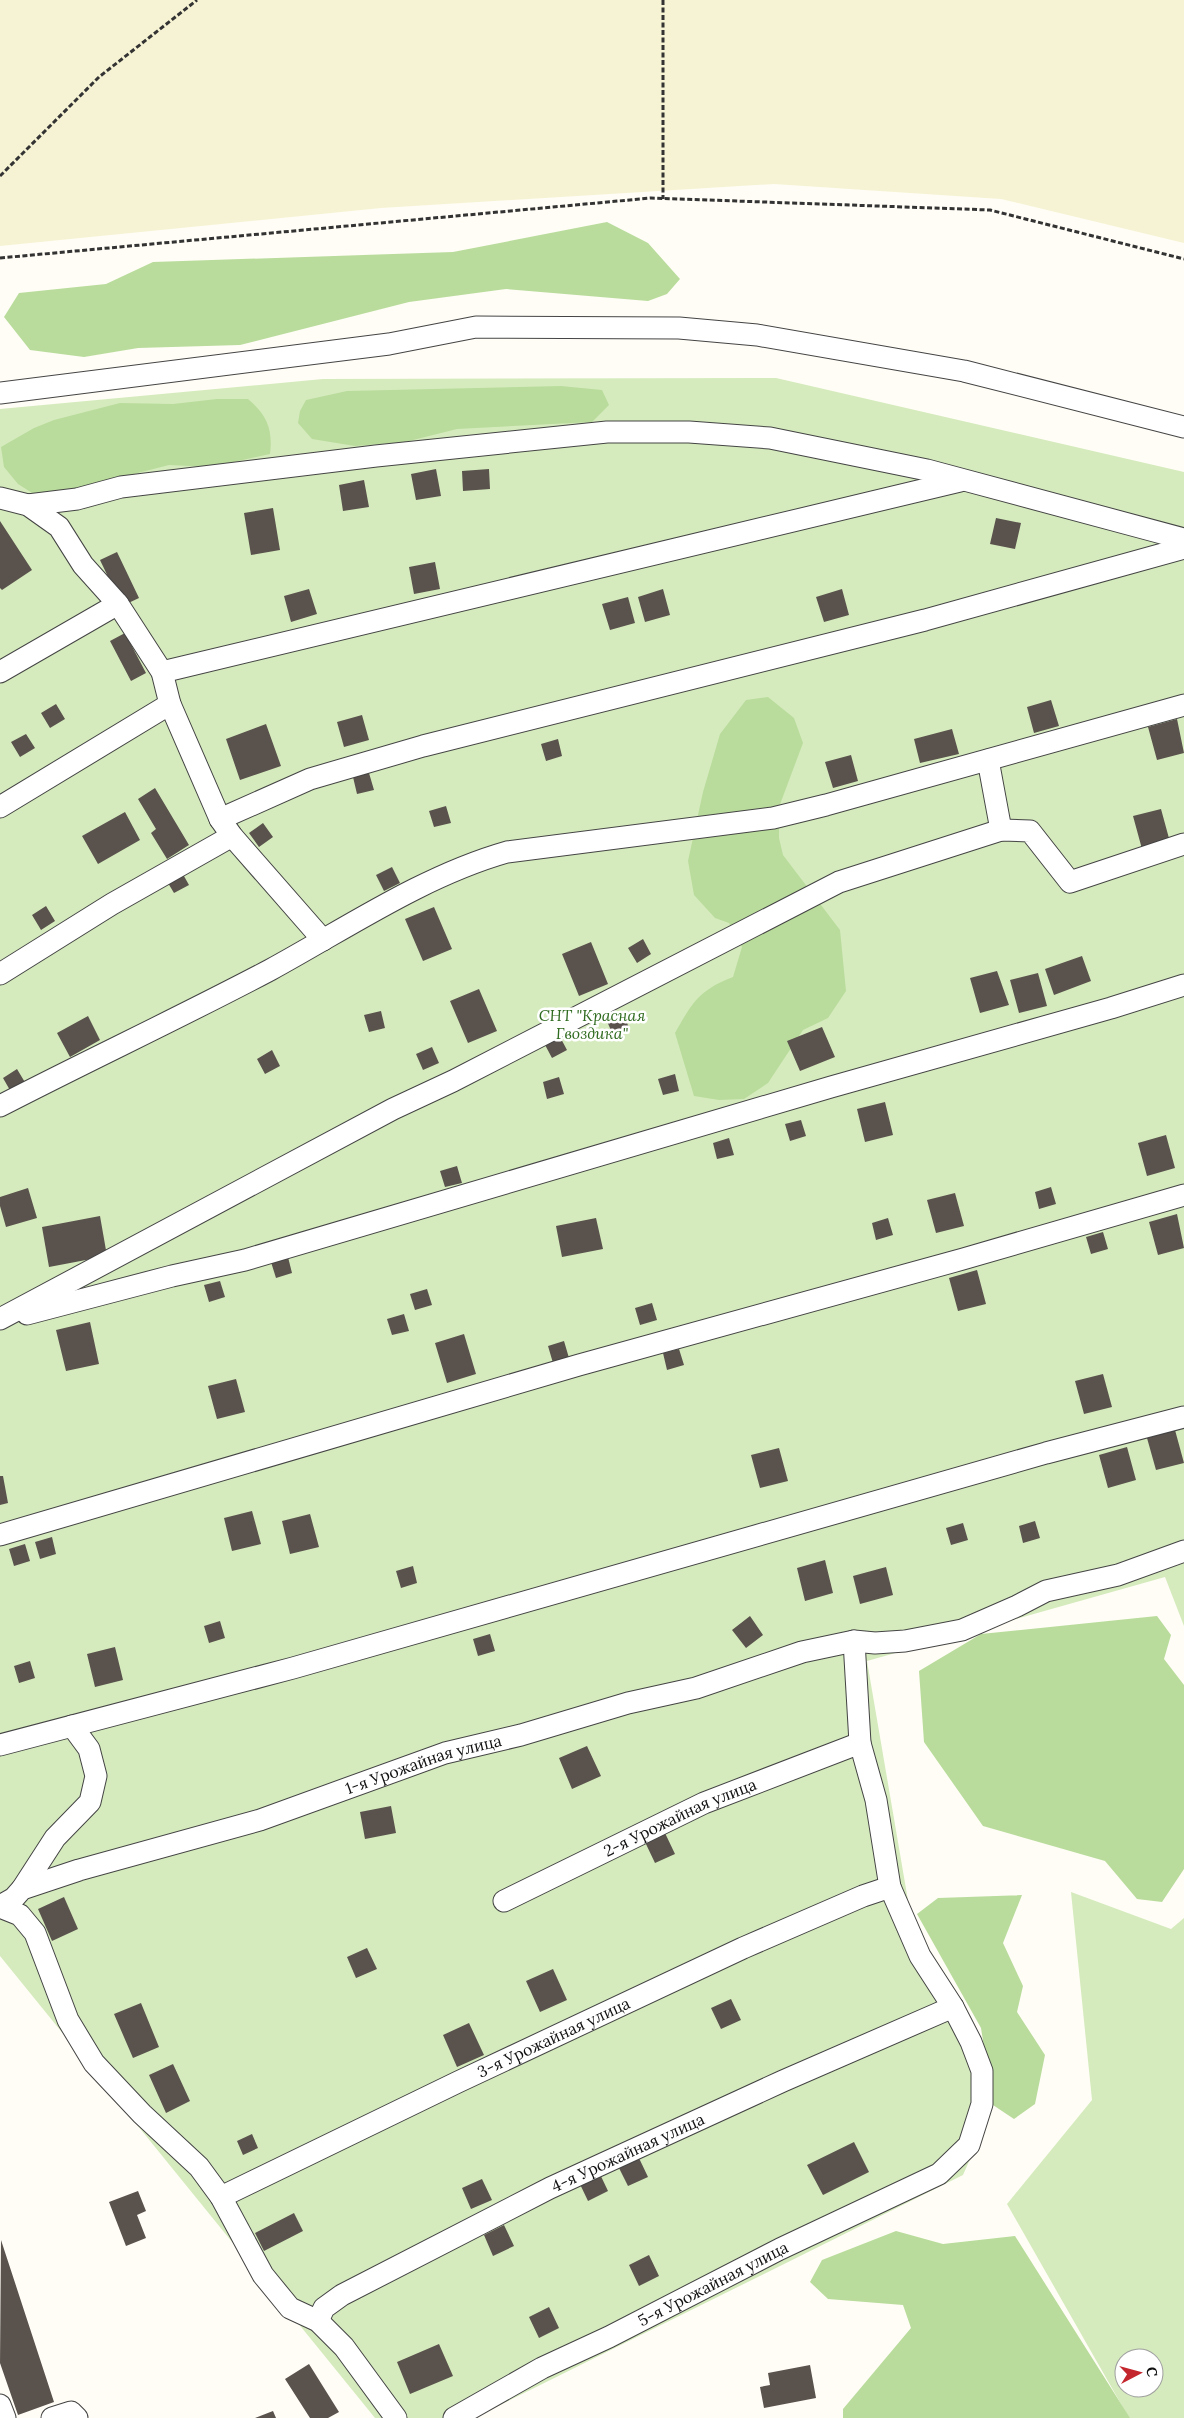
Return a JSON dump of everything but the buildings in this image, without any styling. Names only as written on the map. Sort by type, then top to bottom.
[{"type":"street","points":[[0,393],[389,344],[476,327],[680,328],[757,334],[964,371],[1184,427]]},
{"type":"street","points":[[0,498],[28,505],[77,499],[121,487],[376,456],[607,432],[689,432],[770,438],[927,470],[1184,539]]},
{"type":"street","points":[[162,672],[962,480]]},
{"type":"street","points":[[28,505],[59,527],[83,565],[118,604],[162,672],[170,704],[226,828],[323,940]]},
{"type":"street","points":[[0,974],[112,904],[226,828],[310,780],[423,746],[925,620],[1184,548]]},
{"type":"street","points":[[0,672],[118,604]]},
{"type":"street","points":[[0,807],[170,704]]},
{"type":"street","points":[[0,1106],[268,971],[420,888],[479,860],[506,852],[772,818],[826,806],[1184,705]]},
{"type":"street","points":[[988,760],[1001,830]]},
{"type":"street","points":[[0,1320],[394,1109],[462,1076],[839,882],[1001,830],[1030,831],[1070,882],[1184,844]]},
{"type":"street","points":[[0,1320],[172,1276],[245,1260],[831,1087],[1111,1008],[1184,985]]},
{"type":"street","points":[[0,1534],[579,1365],[963,1259],[1184,1195]]},
{"type":"street","points":[[0,1745],[293,1668],[1046,1453],[1184,1417]]},
{"type":"street","name":"1-я Урожайная улица","points":[[0,1906],[14,1898],[22,1889],[79,1870],[260,1820],[446,1753],[521,1734],[628,1702],[696,1688],[802,1652],[854,1641],[904,1641],[962,1630],[1046,1591],[1118,1575],[1184,1551]]},
{"type":"street","points":[[854,1641],[860,1743],[876,1800],[890,1887],[920,1956],[953,2008]]},
{"type":"street","points":[[22,1889],[55,1838],[90,1802],[96,1776],[89,1749],[72,1726]]},
{"type":"street","name":"2-я Урожайная улица","points":[[504,1902],[704,1803],[860,1743]]},
{"type":"street","name":"3-я Урожайная улица","points":[[221,2197],[458,2082],[743,1948],[863,1896],[890,1887]]},
{"type":"street","points":[[0,1906],[20,1915],[35,1933],[68,2020],[94,2063],[142,2114],[199,2167],[221,2197],[264,2275],[290,2308],[318,2321],[344,2346],[396,2418]]},
{"type":"street","name":"5-я Урожайная улица","points":[[458,2417],[542,2368],[780,2249],[939,2174],[969,2145],[982,2104],[982,2071],[971,2042],[953,2008]]},
{"type":"street","name":"4-я Урожайная улица","points":[[318,2321],[324,2308],[342,2295],[550,2188],[774,2086],[953,2008]]},
{"type":"street","points":[[0,2405],[5,2418]]},
{"type":"street","points":[[52,2418],[70,2412],[78,2418]]},
{"type":"path","points":[[0,176],[99,77],[197,0]]},
{"type":"path","points":[[663,0],[663,199]]},
{"type":"path","points":[[0,258],[663,199],[990,210],[1184,259]]},
{"type":"shaded area","points":[[0,0],[1184,0],[1184,243],[1001,199],[774,184],[381,208],[0,246]]},
{"type":"green space","points":[[607,222],[648,243],[680,279],[667,294],[648,301],[506,289],[409,302],[240,345],[138,348],[84,357],[30,350],[4,317],[19,293],[106,284],[153,262],[453,252]]},
{"type":"green space","name":"СНТ \"Красная Гвоздика\"","points":[[776,378],[1184,472],[1184,1626],[1165,1577],[867,1661],[911,1918],[978,2038],[986,2123],[963,2175],[474,2418],[375,2418],[0,1956],[0,409],[323,379]]},
{"type":"green space","points":[[561,386],[602,390],[609,405],[592,422],[457,429],[405,442],[355,446],[312,439],[298,423],[300,411],[306,400],[347,391]]},
{"type":"green space","points":[[217,399],[248,399],[255,405],[267,423],[271,445],[270,454],[211,467],[169,465],[40,498],[18,484],[4,467],[1,447],[34,428],[54,420],[120,403],[173,404]]},
{"type":"green space","points":[[768,697],[794,718],[803,743],[779,807],[779,838],[783,855],[840,930],[846,991],[828,1018],[803,1030],[768,1083],[744,1099],[719,1100],[694,1096],[675,1033],[686,1013],[704,993],[733,977],[742,947],[729,923],[715,918],[694,895],[688,861],[703,792],[720,734],[746,700]]},
{"type":"green space","points":[[1157,1616],[1171,1635],[1164,1659],[1184,1685],[1184,1869],[1162,1902],[1137,1899],[1105,1861],[983,1826],[924,1742],[919,1671],[981,1634]]},
{"type":"green space","points":[[1071,1892],[1171,1929],[1184,1918],[1184,2418],[1129,2418],[1118,2398],[1164,2398],[1164,2348],[1114,2348],[1114,2392],[1007,2204],[1092,2100]]},
{"type":"green space","points":[[1022,1895],[1003,1943],[1023,1986],[1017,2012],[1045,2055],[1035,2104],[1014,2119],[993,2105],[981,2028],[917,1914],[938,1898]]},
{"type":"green space","points":[[896,2231],[943,2244],[1015,2236],[1114,2393],[1114,2398],[1117,2398],[1130,2418],[843,2418],[843,2409],[911,2328],[903,2305],[828,2299],[810,2282],[822,2260]]}]
